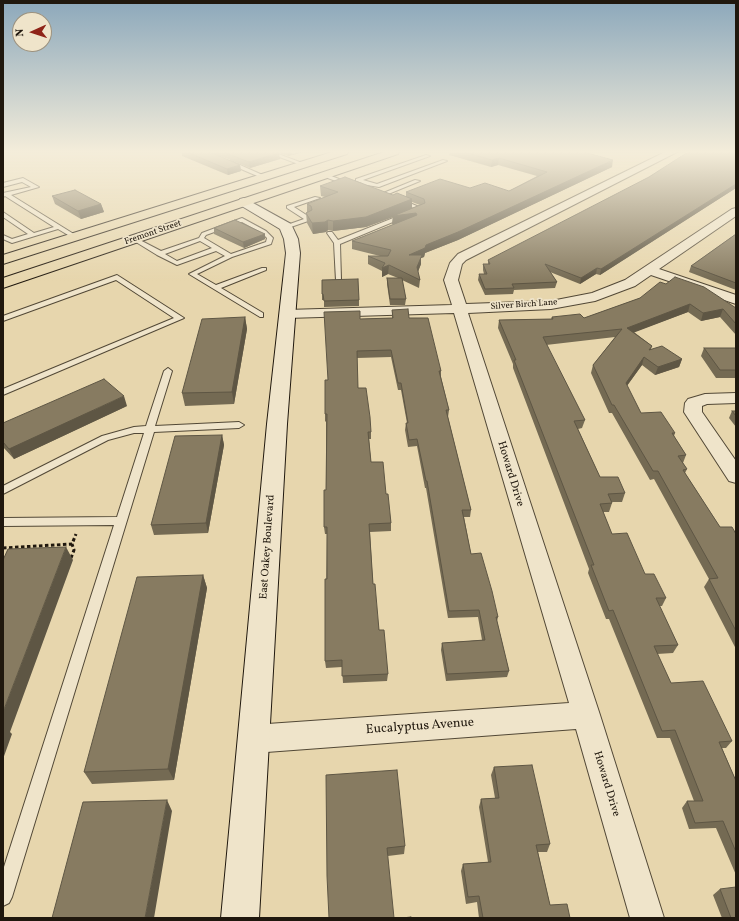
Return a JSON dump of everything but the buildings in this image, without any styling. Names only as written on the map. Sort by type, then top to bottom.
[{"type":"main road","name":"Fremont Street","points":[[3,260],[208,195]]},
{"type":"main road","points":[[160,230],[166,224],[218,204],[229,195]]},
{"type":"main road","points":[[243,195],[241,197],[244,202]]},
{"type":"main road","name":"Fremont Street","points":[[3,283],[265,195]]},
{"type":"street","name":"Howard Drive","points":[[586,195],[462,257],[456,263],[451,280],[586,715],[646,918]]},
{"type":"street","points":[[244,202],[280,222],[286,227]]},
{"type":"street","name":"Silver Birch Lane","points":[[273,314],[551,305],[596,297],[630,283],[736,211]]},
{"type":"street","name":"East Oakey Boulevard","points":[[240,918],[253,739],[273,314],[293,253],[291,239],[286,227]]},
{"type":"street","points":[[649,270],[736,300]]},
{"type":"street","points":[[736,398],[705,399],[694,403],[693,412],[736,476]]},
{"type":"street","name":"Eucalyptus Avenue","points":[[253,739],[586,715]]},
{"type":"lane","points":[[4,195],[75,237]]},
{"type":"lane","points":[[378,195],[391,200]]},
{"type":"lane","points":[[336,243],[421,209],[394,199],[401,196]]},
{"type":"lane","points":[[286,227],[309,220],[290,207],[317,198]]},
{"type":"lane","points":[[3,214],[33,235]]},
{"type":"lane","points":[[159,254],[201,239],[204,234],[242,220],[264,232],[270,238],[269,243],[230,256],[192,274],[216,288],[273,314]]},
{"type":"lane","points":[[3,237],[12,241],[59,227]]},
{"type":"lane","points":[[330,233],[336,243],[338,280]]},
{"type":"lane","points":[[22,239],[34,250]]},
{"type":"lane","points":[[134,239],[177,263],[217,248]]},
{"type":"lane","points":[[201,239],[230,256]]},
{"type":"lane","points":[[216,288],[264,269]]},
{"type":"lane","points":[[3,319],[117,277],[180,318],[3,392]]},
{"type":"lane","points":[[3,897],[168,371]]},
{"type":"lane","points":[[3,490],[105,438],[134,430],[239,425]]},
{"type":"lane","points":[[3,522],[122,521]]},
{"type":"path","points":[[71,558],[74,550],[72,544],[80,522]]},
{"type":"path","points":[[3,548],[72,544]]}]
